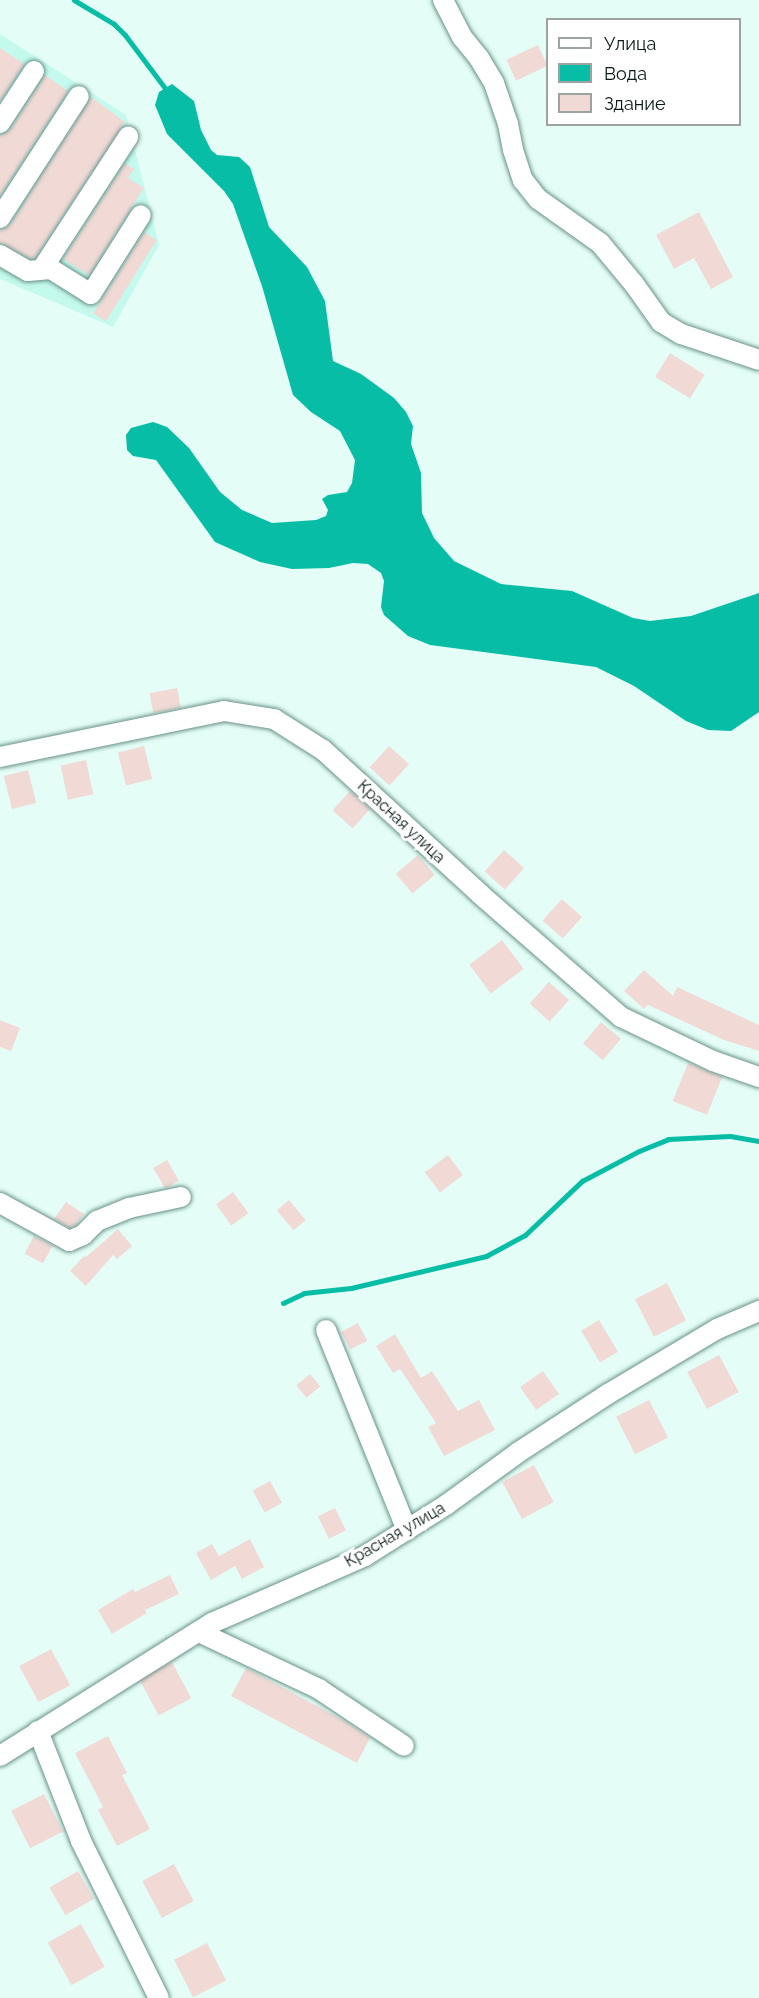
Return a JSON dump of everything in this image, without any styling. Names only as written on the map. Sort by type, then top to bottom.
[{"type":"street","points":[[443,0],[462,37],[480,58],[494,83],[523,180],[538,199],[600,243],[634,284],[661,322],[681,334],[759,360]]},
{"type":"street","points":[[0,123],[34,71]]},
{"type":"street","points":[[0,218],[80,96]]},
{"type":"street","points":[[42,269],[128,137]]},
{"type":"street","points":[[0,255],[28,271],[51,269],[91,294],[141,215]]},
{"type":"street","name":"Красная улица","points":[[0,757],[224,711],[274,719],[323,750],[489,902],[621,1017],[713,1061],[759,1077]]},
{"type":"street","points":[[0,1203],[69,1241],[83,1235],[98,1221],[129,1208],[181,1197]]},
{"type":"street","name":"Красная улица","points":[[0,1756],[212,1623],[365,1557],[446,1506],[519,1452],[608,1394],[717,1329],[759,1311]]},
{"type":"street","points":[[326,1329],[407,1530]]},
{"type":"street","points":[[199,1632],[319,1689],[404,1746]]},
{"type":"street","points":[[30,1737],[159,1998]]},
{"type":"shaded area","points":[[0,34],[126,115],[159,245],[113,327],[0,279]]},
{"type":"water","points":[[172,84],[194,101],[201,130],[211,150],[217,155],[239,157],[250,167],[269,227],[307,267],[325,301],[333,361],[361,374],[394,398],[406,412],[413,426],[411,444],[421,473],[422,513],[434,538],[454,561],[501,584],[572,591],[633,618],[650,621],[691,616],[759,593],[759,712],[731,731],[708,730],[686,721],[634,686],[596,667],[430,645],[408,636],[384,615],[381,607],[384,581],[381,573],[368,564],[353,563],[329,568],[292,569],[260,562],[215,542],[156,460],[133,456],[127,450],[126,435],[131,428],[153,422],[167,427],[189,448],[220,492],[242,510],[272,523],[316,520],[326,516],[328,510],[322,499],[328,495],[347,492],[352,483],[355,460],[340,431],[311,412],[293,395],[262,286],[233,204],[224,191],[167,134],[155,105],[159,92]]},
{"type":"building","points":[[538,45],[546,67],[516,81],[506,60]]},
{"type":"building","points":[[0,48],[24,64],[0,101]]},
{"type":"building","points":[[45,75],[68,91],[0,196],[0,135],[10,130]]},
{"type":"building","points":[[91,97],[125,122],[35,258],[31,259],[0,243],[0,230],[10,225]]},
{"type":"building","points":[[125,163],[134,169],[128,178],[144,188],[89,275],[63,259]]},
{"type":"building","points":[[699,212],[733,277],[711,289],[694,258],[674,269],[656,235]]},
{"type":"building","points":[[144,232],[157,240],[106,321],[93,313]]},
{"type":"building","points":[[670,353],[705,375],[690,398],[655,377]]},
{"type":"building","points":[[177,688],[181,708],[153,713],[150,693]]},
{"type":"building","points":[[144,746],[152,779],[126,786],[118,753]]},
{"type":"building","points":[[389,746],[409,764],[390,786],[370,768]]},
{"type":"building","points":[[86,760],[93,794],[68,800],[61,765]]},
{"type":"building","points":[[28,770],[36,803],[12,809],[4,776]]},
{"type":"building","points":[[350,791],[370,809],[353,828],[333,810]]},
{"type":"building","points":[[504,850],[524,868],[505,890],[485,872]]},
{"type":"building","points":[[418,855],[435,875],[412,894],[396,874]]},
{"type":"building","points":[[562,899],[582,917],[563,939],[543,921]]},
{"type":"building","points":[[502,940],[524,969],[491,993],[469,965]]},
{"type":"building","points":[[644,970],[673,996],[677,987],[759,1025],[759,1051],[724,1040],[648,1005],[644,1009],[624,991]]},
{"type":"building","points":[[549,982],[569,1000],[550,1022],[530,1004]]},
{"type":"building","points":[[0,1020],[20,1028],[11,1051],[0,1047]]},
{"type":"building","points":[[601,1022],[621,1039],[603,1060],[583,1043]]},
{"type":"building","points":[[688,1063],[722,1077],[707,1115],[673,1101]]},
{"type":"building","points":[[448,1155],[463,1175],[440,1192],[425,1172]]},
{"type":"building","points":[[167,1160],[179,1181],[165,1189],[153,1168]]},
{"type":"building","points":[[233,1192],[248,1213],[231,1225],[216,1204]]},
{"type":"building","points":[[289,1200],[306,1220],[293,1230],[277,1210]]},
{"type":"building","points":[[66,1202],[84,1214],[76,1225],[70,1228],[54,1219]]},
{"type":"building","points":[[118,1229],[132,1246],[117,1259],[113,1255],[86,1286],[70,1271],[84,1256],[86,1257]]},
{"type":"building","points":[[34,1236],[53,1246],[43,1264],[25,1254]]},
{"type":"building","points":[[667,1283],[686,1320],[654,1337],[635,1299]]},
{"type":"building","points":[[599,1320],[618,1352],[600,1363],[581,1331]]},
{"type":"building","points":[[358,1323],[367,1341],[350,1349],[341,1332]]},
{"type":"building","points":[[395,1334],[421,1378],[432,1371],[458,1411],[479,1400],[495,1430],[444,1456],[428,1427],[436,1423],[400,1369],[393,1373],[376,1346]]},
{"type":"building","points":[[719,1355],[739,1392],[707,1409],[687,1372]]},
{"type":"building","points":[[543,1371],[559,1394],[536,1410],[520,1387]]},
{"type":"building","points":[[310,1374],[320,1386],[306,1398],[296,1386]]},
{"type":"building","points":[[649,1400],[668,1437],[635,1454],[616,1417]]},
{"type":"building","points":[[534,1465],[554,1502],[522,1519],[502,1482]]},
{"type":"building","points":[[270,1481],[282,1503],[265,1513],[253,1491]]},
{"type":"building","points":[[335,1508],[346,1530],[329,1539],[318,1516]]},
{"type":"building","points":[[250,1539],[264,1567],[242,1579],[235,1566],[211,1580],[196,1553],[212,1544],[219,1556]]},
{"type":"building","points":[[170,1575],[179,1594],[145,1610],[147,1613],[112,1634],[98,1610],[133,1589],[135,1592]]},
{"type":"building","points":[[51,1649],[70,1685],[38,1702],[19,1666]]},
{"type":"building","points":[[172,1662],[191,1698],[159,1716],[139,1679]]},
{"type":"building","points":[[246,1668],[345,1721],[370,1738],[357,1763],[231,1696]]},
{"type":"building","points":[[108,1736],[127,1773],[122,1775],[150,1829],[117,1846],[98,1810],[103,1807],[75,1753]]},
{"type":"building","points":[[44,1794],[63,1831],[30,1848],[11,1811]]},
{"type":"building","points":[[174,1864],[194,1901],[162,1918],[142,1881]]},
{"type":"building","points":[[78,1871],[94,1899],[65,1915],[49,1888]]},
{"type":"building","points":[[81,1924],[105,1967],[72,1985],[48,1942]]},
{"type":"building","points":[[207,1943],[226,1980],[193,1997],[174,1960]]},
{"type":"waterway","points":[[74,0],[114,24],[168,92]]},
{"type":"waterway","points":[[283,1303],[304,1293],[351,1288],[486,1256],[525,1235],[582,1181],[639,1151],[668,1139],[730,1136],[759,1141]]}]
